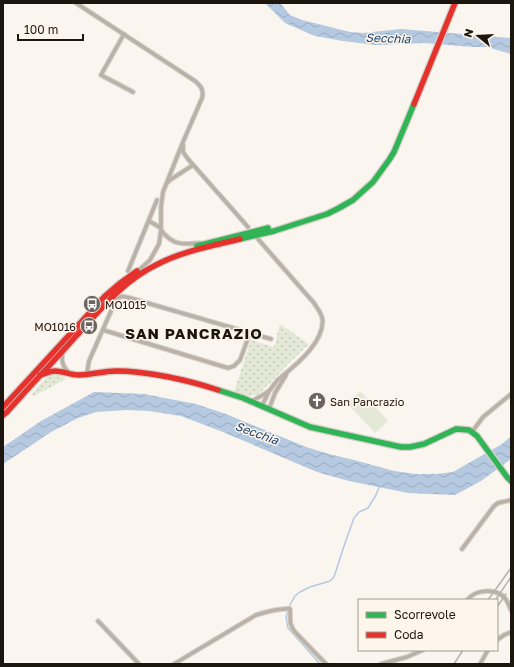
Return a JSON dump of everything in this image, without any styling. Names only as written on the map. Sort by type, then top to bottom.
[{"type":"main road","points":[[3,415],[109,300],[121,288],[142,273],[187,253],[275,231],[329,213],[344,206],[358,196],[381,173],[394,152],[455,3]]},
{"type":"main road","points":[[3,407],[105,296],[138,271],[154,262],[185,250],[274,227],[293,224]]},
{"type":"main road","points":[[40,375],[57,370],[63,373],[78,375],[115,371],[145,372],[207,386],[251,401],[310,427],[401,446],[410,447],[424,444],[456,429],[463,429],[472,432],[480,440],[509,479]]},
{"type":"street","points":[[76,3],[195,81],[203,89],[202,98],[162,196],[160,239],[150,260],[138,271]]},
{"type":"street","points":[[124,34],[101,75],[133,92]]},
{"type":"street","points":[[183,142],[183,152],[248,227]]},
{"type":"street","points":[[166,184],[193,165]]},
{"type":"street","points":[[128,271],[157,200]]},
{"type":"street","points":[[149,221],[161,229],[169,239],[189,245],[209,243]]},
{"type":"street","points":[[251,401],[261,397],[269,390],[278,379],[288,372],[308,351],[318,339],[322,326],[322,317],[314,303],[258,239]]},
{"type":"street","points":[[87,373],[89,362],[116,299],[120,296],[271,339]]},
{"type":"street","points":[[103,330],[228,368],[234,366],[240,360],[250,333]]},
{"type":"street","points":[[63,349],[62,363],[64,368],[70,374]]},
{"type":"street","points":[[269,409],[275,393],[288,372]]},
{"type":"street","points":[[262,406],[269,390]]},
{"type":"street","points":[[472,432],[483,417],[511,394]]},
{"type":"street","points":[[462,549],[494,506],[498,503],[511,500]]},
{"type":"street","points":[[468,599],[481,591],[491,592],[504,598],[508,602],[511,610]]},
{"type":"street","points":[[174,664],[256,615],[285,609],[290,610],[290,622],[292,628],[326,664]]},
{"type":"street","points":[[98,621],[139,664]]},
{"type":"street","points":[[498,639],[511,632]]},
{"type":"street","points":[[381,664],[407,657],[421,651]]},
{"type":"street","points":[[480,664],[487,651]]},
{"type":"green space","points":[[280,324],[309,344],[257,395],[251,396],[234,392],[251,340],[274,347]]},
{"type":"green space","points":[[52,375],[60,375],[66,379],[34,396],[32,394],[44,380]]},
{"type":"green space","points":[[360,391],[388,421],[375,433],[347,403]]},
{"type":"water","name":"Secchia","points":[[265,3],[280,3],[290,15],[302,20],[350,32],[363,33],[401,29],[511,38],[511,54],[487,47],[424,43],[376,45],[315,36],[285,23]]},
{"type":"water","name":"Secchia","points":[[94,392],[144,394],[196,404],[226,414],[306,447],[394,471],[416,474],[453,472],[502,444],[511,436],[511,459],[481,481],[455,495],[408,493],[349,481],[317,472],[181,416],[149,411],[127,410],[96,412],[78,418],[51,432],[3,464],[3,447],[41,421]]},
{"type":"waterway","points":[[320,664],[288,628],[286,617],[295,596],[310,587],[330,581],[334,577],[354,518],[359,512],[368,508],[379,487]]},
{"type":"railway","points":[[489,599],[511,568]]},
{"type":"railway","points":[[496,599],[511,577]]},
{"type":"railway","points":[[498,606],[506,594]]},
{"type":"railway","points":[[454,664],[462,651]]},
{"type":"traffic: fast","points":[[240,239],[274,231],[327,214],[353,200],[373,182],[389,160],[394,152],[414,104]]},
{"type":"traffic: fast","points":[[197,246],[268,228]]},
{"type":"traffic: fast","points":[[218,390],[243,398],[310,427],[401,447],[424,444],[456,429],[469,430],[477,436],[511,481]]},
{"type":"traffic: jam","points":[[414,104],[455,3]]},
{"type":"traffic: jam","points":[[3,415],[113,296],[133,279],[156,265],[176,256],[197,249],[240,239]]},
{"type":"traffic: jam","points":[[3,407],[105,296],[137,271]]},
{"type":"traffic: jam","points":[[40,375],[51,371],[79,375],[111,371],[128,371],[167,377],[218,390]]},
{"type":"place","name":"MO1015","points":[[92,304]]},
{"type":"place","name":"MO1016","points":[[89,326]]},
{"type":"place","name":"San Pancrazio","points":[[317,401]]},
{"type":"district","name":"SAN PANCRAZIO","points":[[194,333]]}]
